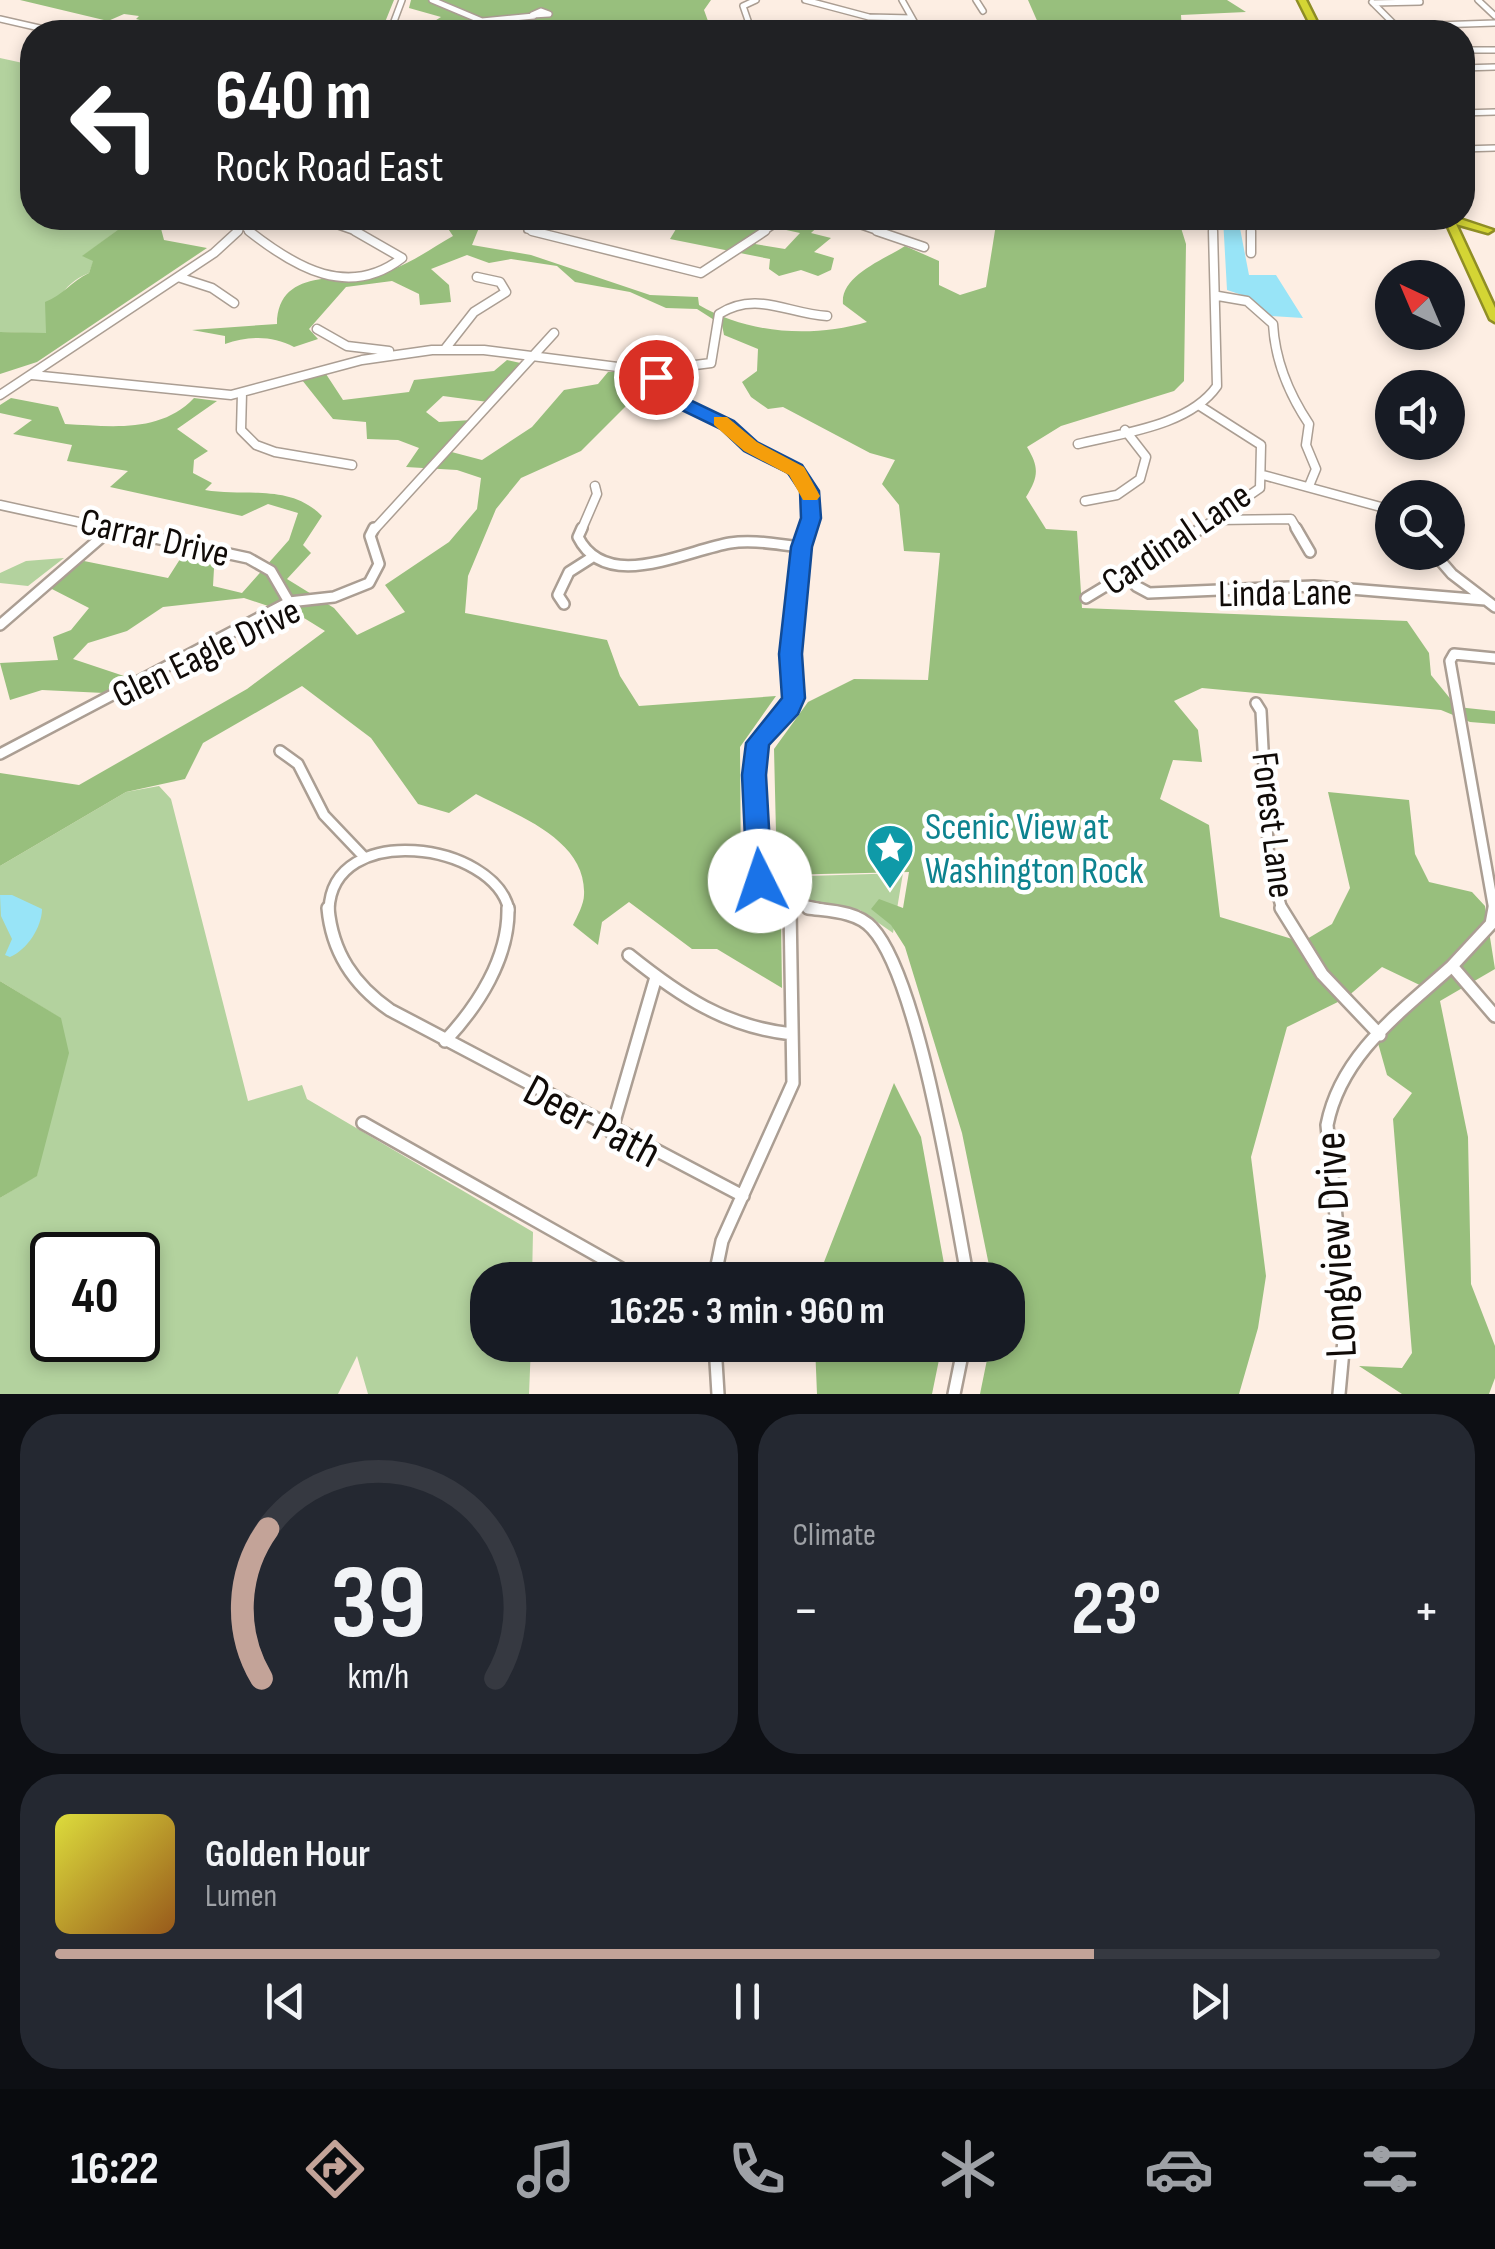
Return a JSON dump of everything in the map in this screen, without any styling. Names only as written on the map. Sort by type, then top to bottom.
[{"type":"highway","points":[[1468,240],[1489,232],[1475,226]]},
{"type":"highway","points":[[1459,230],[1495,319]]},
{"type":"highway","points":[[1462,230],[1495,304]]},
{"type":"street","points":[[432,0],[480,20]]},
{"type":"street","points":[[748,20],[743,6],[756,0]]},
{"type":"street","points":[[805,0],[876,18],[912,18],[902,0]]},
{"type":"street","points":[[976,0],[983,11]]},
{"type":"street","points":[[1478,0],[1495,19]]},
{"type":"street","points":[[1371,1],[1420,2]]},
{"type":"street","points":[[1371,1],[1390,20]]},
{"type":"street","points":[[1484,6],[1495,6]]},
{"type":"street","points":[[492,20],[534,16]]},
{"type":"street","points":[[1475,50],[1495,50]]},
{"type":"street","points":[[1486,50],[1495,57]]},
{"type":"street","points":[[1491,68],[1495,76]]},
{"type":"street","points":[[0,395],[242,230]]},
{"type":"street","points":[[248,230],[292,263],[330,278],[375,274],[402,258],[351,230]]},
{"type":"street","points":[[527,230],[701,273],[767,230]]},
{"type":"street","points":[[877,230],[924,247]]},
{"type":"street","points":[[1078,444],[1200,406],[1212,398],[1217,386],[1218,296],[1213,230]]},
{"type":"street","points":[[1251,230],[1251,253]]},
{"type":"street","points":[[178,277],[212,288],[234,303]]},
{"type":"street","points":[[445,350],[474,312],[506,292],[500,282],[477,277]]},
{"type":"street","points":[[1218,296],[1247,301],[1273,324],[1276,355],[1287,373],[1290,396],[1308,424],[1306,445],[1316,468],[1308,486]]},
{"type":"street","points":[[32,375],[224,395],[396,354],[445,350],[648,370],[708,365],[719,314],[727,308],[762,301],[806,317],[827,316]]},
{"type":"street","points":[[317,328],[347,346],[396,354]]},
{"type":"street","points":[[530,358],[554,334]]},
{"type":"street","name":"Glen Eagle Drive","points":[[0,754],[289,602],[334,597],[375,577],[379,564],[372,529],[530,358]]},
{"type":"street","points":[[648,370],[673,400],[728,425],[750,446],[802,476],[811,502],[790,654],[794,698],[790,709],[762,734],[756,757],[758,878],[768,893],[792,913]]},
{"type":"street","points":[[242,393],[240,430],[256,445],[352,465]]},
{"type":"street","points":[[1200,406],[1253,436],[1262,448],[1263,475],[1375,505]]},
{"type":"street","points":[[1086,501],[1118,496],[1142,478],[1148,454],[1143,444],[1125,430]]},
{"type":"street","name":"Cardinal Lane","points":[[1086,598],[1258,492],[1263,475]]},
{"type":"street","points":[[592,558],[578,537],[597,494],[595,486]]},
{"type":"street","name":"Carrar Drive","points":[[0,504],[248,558],[270,571],[289,602]]},
{"type":"street","points":[[1214,520],[1294,520],[1310,552]]},
{"type":"street","points":[[0,624],[112,528]]},
{"type":"street","points":[[564,604],[558,591],[566,576],[592,558],[637,566],[736,543],[802,547]]},
{"type":"street","name":"Linda Lane","points":[[1133,569],[1136,586],[1145,592],[1314,586],[1485,600]]},
{"type":"street","points":[[1452,570],[1495,607]]},
{"type":"street","name":"Longview Drive","points":[[1339,1394],[1346,1318],[1328,1106],[1341,1078],[1491,924],[1494,910],[1450,661],[1454,654],[1495,658]]},
{"type":"street","name":"Forest Lane","points":[[1256,703],[1261,711],[1277,901],[1307,950],[1363,1022],[1380,1036]]},
{"type":"street","points":[[280,751],[298,764],[324,815],[364,857]]},
{"type":"street","points":[[414,847],[444,853],[459,860],[507,900],[510,916],[494,966],[475,1007],[445,1041],[372,997],[345,966],[327,906],[335,882],[364,857],[414,847]]},
{"type":"street","points":[[792,913],[812,907],[860,918],[879,935],[912,1024],[940,1137],[964,1262]]},
{"type":"street","points":[[718,1262],[722,1242],[790,1092],[792,913]]},
{"type":"street","points":[[629,955],[656,977],[736,1027],[792,1034]]},
{"type":"street","points":[[1452,966],[1495,1016]]},
{"type":"street","points":[[611,1132],[656,977]]},
{"type":"street","name":"Deer Path","points":[[445,1041],[611,1132],[743,1196]]},
{"type":"street","points":[[363,1124],[609,1262]]},
{"type":"street","points":[[715,1362],[718,1394]]},
{"type":"street","points":[[954,1394],[961,1362]]},
{"type":"green space","points":[[20,0],[394,0],[386,20],[140,20],[136,19],[139,16],[124,14],[104,20]]},
{"type":"green space","points":[[411,0],[711,0],[704,10],[708,20],[436,20],[441,17],[409,8]]},
{"type":"green space","points":[[1028,0],[1227,0],[1246,12],[1181,15],[1181,20],[1037,20]]},
{"type":"green space","points":[[0,58],[20,62],[20,230],[118,230],[83,256],[94,260],[89,273],[71,283],[60,297],[46,334],[0,332]]},
{"type":"green space","points":[[118,230],[161,230],[164,240],[207,248],[37,362],[0,374],[0,332],[46,333],[45,302],[89,273],[93,261],[82,256]]},
{"type":"green space","points":[[449,230],[478,230],[472,245],[531,255],[650,295],[698,297],[699,305],[739,322],[803,331],[867,322],[843,304],[848,285],[905,246],[939,261],[939,285],[960,295],[986,287],[995,230],[1182,230],[1186,244],[1184,381],[1174,391],[1061,426],[1027,447],[1036,472],[1026,497],[1046,529],[1077,531],[1082,608],[1407,621],[1429,653],[1431,675],[1457,707],[1495,711],[1495,724],[1470,722],[1441,710],[1202,688],[1174,701],[1198,730],[1202,762],[1173,760],[1160,799],[1209,825],[1220,917],[1302,942],[1332,924],[1350,888],[1328,792],[1409,800],[1415,854],[1429,882],[1472,892],[1485,906],[1495,969],[1440,1001],[1468,1137],[1471,1284],[1495,1346],[1495,1378],[1489,1394],[1402,1394],[1359,1366],[1402,1368],[1412,1353],[1393,1119],[1412,1093],[1387,1075],[1378,1043],[1428,989],[1382,967],[1346,998],[1287,1027],[1251,1157],[1266,1276],[1258,1328],[1239,1394],[980,1394],[987,1362],[1025,1362],[1025,1262],[988,1262],[962,1133],[905,947],[891,925],[871,909],[879,899],[903,908],[909,872],[777,875],[774,749],[808,702],[854,679],[928,680],[940,553],[904,551],[899,505],[882,484],[895,460],[870,453],[783,407],[768,409],[751,397],[742,382],[757,371],[758,349],[724,335],[722,325],[697,309],[666,308],[630,292],[575,282],[557,266],[511,259],[489,263],[467,255],[431,269],[449,285],[451,302],[420,305],[419,294],[392,281],[346,287],[309,329],[318,339],[294,347],[260,338],[225,344],[225,336],[192,330],[277,324],[280,305],[289,292],[302,284],[373,274],[414,259],[453,236]]},
{"type":"green space","points":[[675,230],[771,230],[755,244],[785,249],[800,233],[786,230],[814,230],[811,233],[831,238],[814,252],[834,258],[831,270],[818,276],[801,270],[779,276],[769,269],[770,259],[670,239]]},
{"type":"green space","points":[[507,360],[525,364],[488,402],[443,396],[426,412],[439,422],[472,420],[444,450],[482,460],[532,427],[564,390],[598,384],[608,372],[641,372],[651,381],[581,451],[521,478],[496,509],[468,576],[465,613],[607,640],[620,676],[639,706],[776,696],[740,747],[741,878],[736,920],[781,920],[782,988],[717,949],[692,949],[629,902],[602,922],[598,945],[573,925],[584,899],[582,875],[562,844],[529,820],[476,794],[449,813],[418,804],[371,738],[302,686],[203,743],[185,779],[126,792],[0,866],[0,773],[79,785],[247,689],[325,631],[304,618],[244,598],[163,607],[127,631],[88,643],[73,659],[124,676],[104,693],[42,690],[10,700],[0,663],[58,660],[53,637],[71,630],[89,608],[48,587],[84,561],[168,578],[189,545],[215,551],[213,586],[242,593],[289,540],[298,513],[268,504],[242,516],[110,487],[128,471],[67,461],[72,445],[13,434],[32,420],[0,413],[0,405],[11,398],[58,407],[65,424],[116,426],[166,418],[194,398],[217,401],[177,429],[208,451],[194,460],[193,473],[212,483],[205,490],[282,495],[322,516],[303,545],[311,553],[287,579],[334,608],[357,635],[405,612],[385,585],[449,542],[477,509],[481,478],[457,470],[406,467],[419,448],[398,440],[367,439],[366,422],[333,419],[302,380],[326,374],[343,400],[409,392],[414,380],[494,371]]},
{"type":"green space","points":[[64,558],[28,586],[0,583],[0,573],[26,561]]},
{"type":"green space","points":[[159,786],[171,799],[248,1101],[302,1085],[307,1099],[533,1232],[532,1262],[470,1262],[470,1362],[530,1362],[529,1394],[368,1394],[357,1356],[338,1394],[0,1394],[0,1198],[37,1175],[60,1018],[0,981],[0,866],[126,792]]},
{"type":"green space","points":[[903,873],[893,933],[860,910],[792,899],[779,919],[737,920],[742,878]]},
{"type":"green space","points":[[0,981],[61,1018],[69,1053],[37,1176],[0,1198]]},
{"type":"green space","points":[[894,1083],[921,1137],[944,1262],[824,1262]]},
{"type":"green space","points":[[816,1362],[939,1362],[932,1394],[817,1394]]},
{"type":"water","points":[[1224,230],[1240,230],[1249,275],[1276,275],[1303,318],[1271,316],[1251,298],[1227,290]]},
{"type":"water","points":[[0,895],[12,895],[42,909],[32,937],[10,957],[5,955],[12,939],[1,916]]},
{"type":"slow traffic","points":[[721,421],[750,446],[797,471],[810,496]]},
{"type":"place","name":"Scenic View at Washington Rock","points":[[890,890]]},
{"type":"route","points":[[656,377],[666,395],[728,425],[750,446],[795,469],[810,491],[811,518],[802,547],[790,654],[794,698],[790,709],[762,734],[758,743],[754,775],[760,881]]}]
